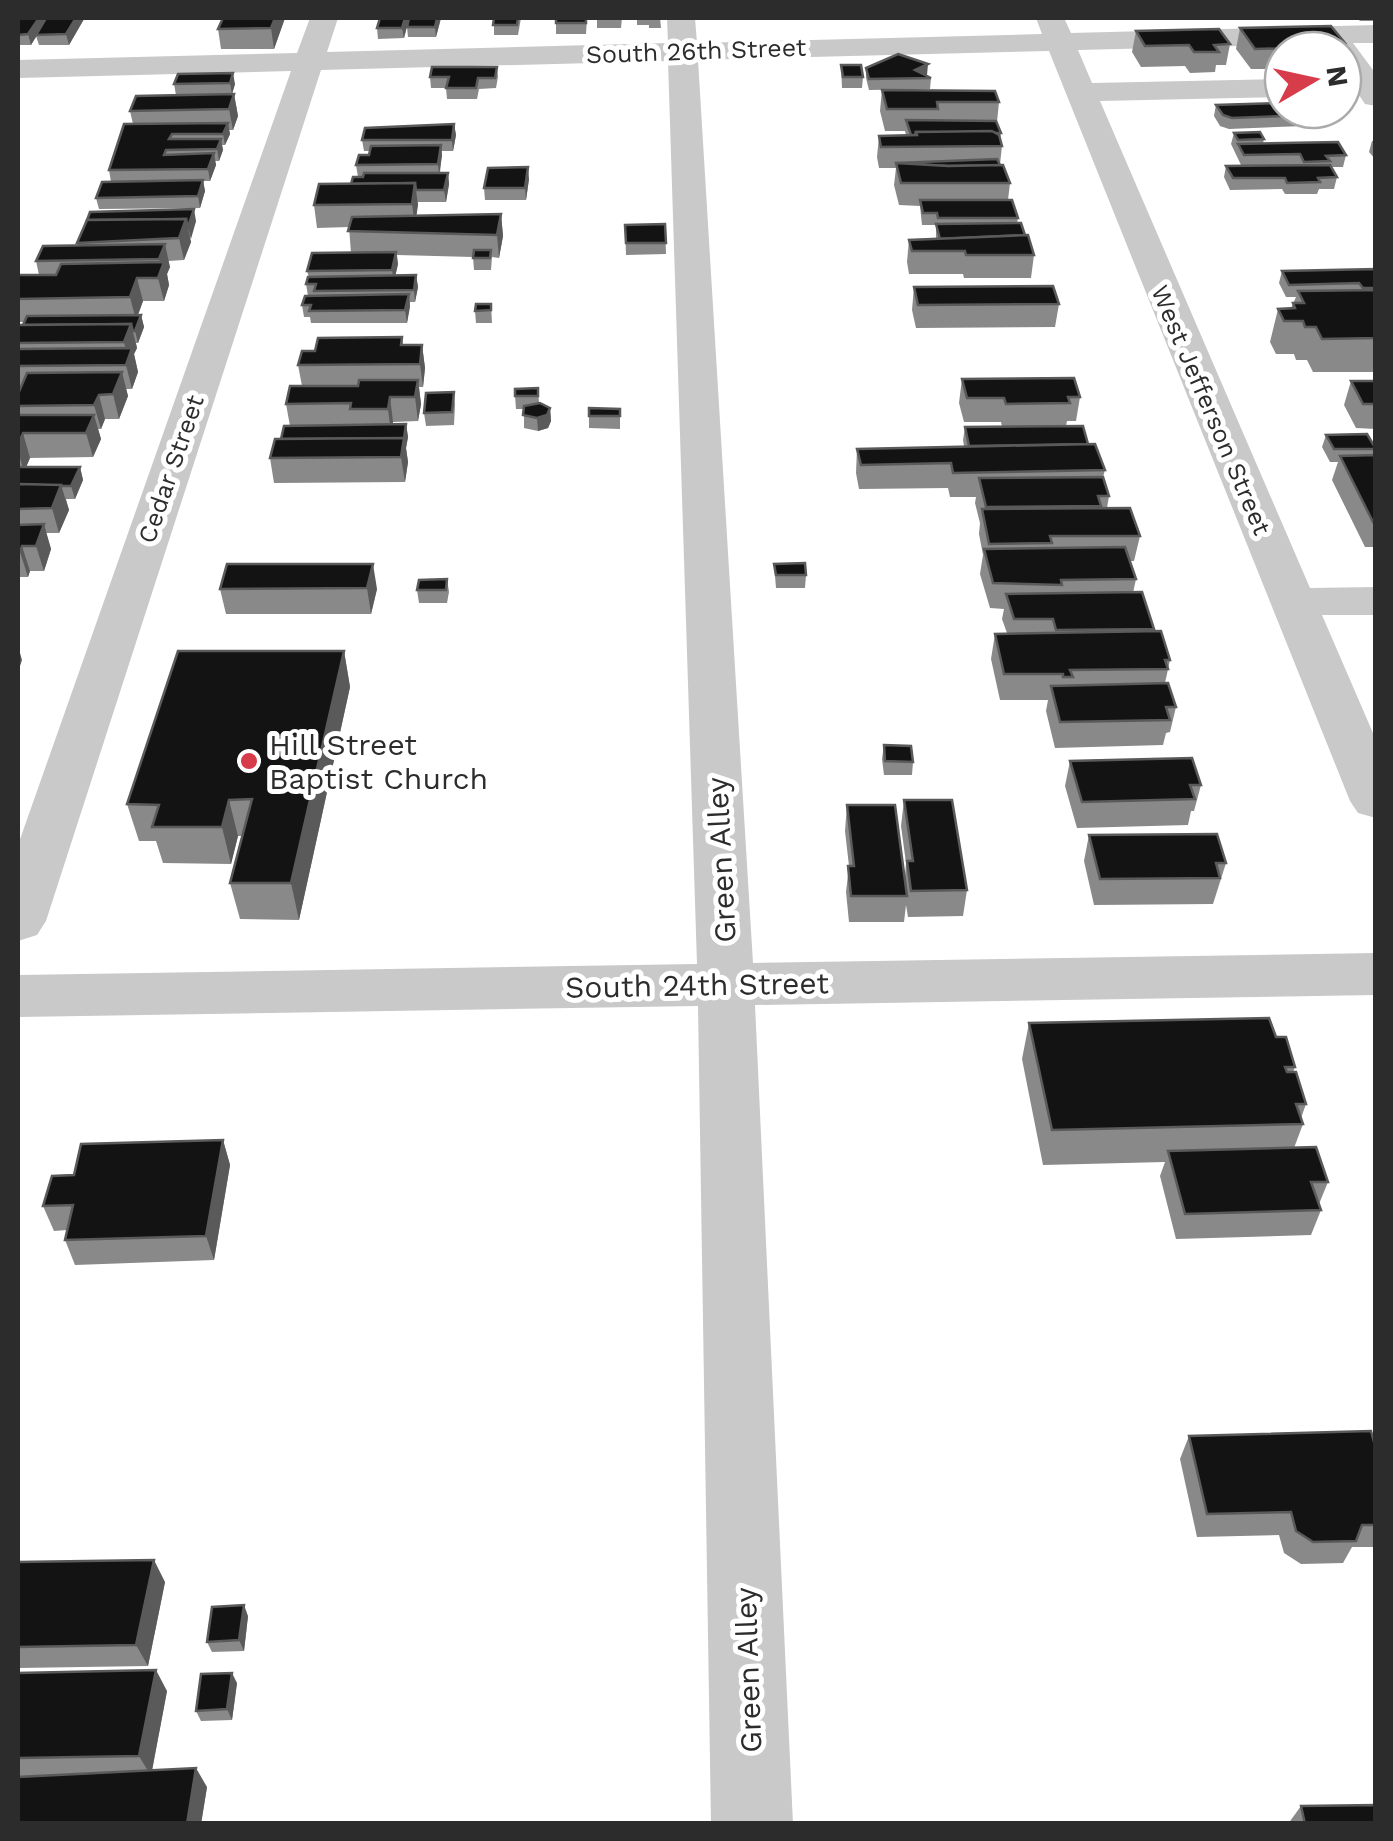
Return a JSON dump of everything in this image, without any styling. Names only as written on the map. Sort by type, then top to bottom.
[{"type":"street","name":"Cedar Street","points":[[18,921],[324,18]]},
{"type":"street","name":"South 26th Street","points":[[18,69],[310,61],[682,35],[1055,30],[1263,34]]},
{"type":"street","name":"West Jefferson Street","points":[[1055,30],[1376,801]]},
{"type":"street","points":[[204,64],[216,33]]},
{"type":"street","name":"Green Alley","points":[[682,35],[726,985],[752,1824]]},
{"type":"street","points":[[1081,92],[1263,88]]},
{"type":"street","points":[[1292,602],[1376,601]]},
{"type":"street","name":"South 24th Street","points":[[18,996],[1376,974]]},
{"type":"building","points":[[18,18],[39,18],[28,34],[18,35]]},
{"type":"building","points":[[46,18],[76,18],[66,34],[36,35]]},
{"type":"building","points":[[223,18],[275,18],[271,28],[218,29]]},
{"type":"building","points":[[380,18],[405,18],[402,28],[377,28]]},
{"type":"building","points":[[409,18],[437,18],[435,27],[407,27]]},
{"type":"building","points":[[494,18],[518,18],[517,25],[493,25]]},
{"type":"building","points":[[556,18],[586,18],[586,23],[556,23]]},
{"type":"building","points":[[1331,26],[1334,30],[1263,30],[1263,49],[1255,49],[1240,28]]},
{"type":"building","points":[[1219,29],[1230,44],[1214,45],[1219,52],[1194,52],[1189,45],[1145,46],[1136,31]]},
{"type":"building","points":[[898,54],[928,64],[915,70],[931,78],[869,79],[866,68]]},
{"type":"building","points":[[841,65],[861,65],[863,77],[843,77]]},
{"type":"building","points":[[432,67],[497,67],[495,78],[478,78],[476,88],[446,88],[449,77],[430,77]]},
{"type":"building","points":[[233,73],[230,83],[174,84],[178,74]]},
{"type":"building","points":[[882,90],[995,91],[999,102],[937,102],[938,109],[887,109]]},
{"type":"building","points":[[234,94],[229,109],[130,111],[136,96]]},
{"type":"building","points":[[1263,104],[1263,117],[1232,118],[1223,115],[1216,105]]},
{"type":"building","points":[[906,120],[996,121],[1001,133],[911,135]]},
{"type":"building","points":[[228,123],[223,134],[172,134],[169,139],[221,139],[217,149],[166,150],[164,155],[214,153],[208,169],[109,170],[124,124]]},
{"type":"building","points":[[454,124],[452,140],[362,140],[365,128]]},
{"type":"building","points":[[992,131],[999,135],[1002,146],[881,147],[879,136],[917,135],[916,132]]},
{"type":"building","points":[[1260,132],[1264,139],[1238,140],[1234,133]]},
{"type":"building","points":[[1338,142],[1346,155],[1326,156],[1330,161],[1304,162],[1300,154],[1244,155],[1238,144]]},
{"type":"building","points":[[441,145],[438,164],[356,165],[359,155],[369,155],[371,146]]},
{"type":"building","points":[[997,159],[1000,165],[897,163]]},
{"type":"building","points":[[896,163],[1003,165],[1010,183],[901,183]]},
{"type":"building","points":[[1330,165],[1337,177],[1287,183],[1285,178],[1233,178],[1226,166]]},
{"type":"building","points":[[528,167],[525,188],[484,188],[488,168]]},
{"type":"building","points":[[364,173],[448,173],[444,190],[416,190],[415,183],[351,184],[353,177],[363,177]]},
{"type":"building","points":[[203,180],[198,196],[96,198],[102,182]]},
{"type":"building","points":[[415,183],[412,204],[314,205],[319,184]]},
{"type":"building","points":[[920,200],[1012,200],[1018,218],[938,218],[937,213],[923,213]]},
{"type":"building","points":[[194,209],[188,227],[186,219],[87,220],[90,212]]},
{"type":"building","points":[[501,214],[497,235],[348,231],[352,217]]},
{"type":"building","points":[[186,219],[179,238],[77,243],[87,220]]},
{"type":"building","points":[[1021,223],[1025,235],[940,239],[936,224]]},
{"type":"building","points":[[665,224],[666,243],[626,243],[625,225]]},
{"type":"building","points":[[1028,235],[1034,255],[912,251],[909,240]]},
{"type":"building","points":[[165,244],[159,259],[36,261],[43,246]]},
{"type":"building","points":[[474,250],[491,250],[490,258],[473,258]]},
{"type":"building","points":[[396,252],[392,270],[307,271],[312,253]]},
{"type":"building","points":[[164,262],[158,278],[137,278],[130,297],[18,299],[18,275],[56,275],[61,264]]},
{"type":"building","points":[[1376,269],[1376,288],[1363,288],[1359,283],[1289,285],[1282,271]]},
{"type":"building","points":[[416,275],[414,290],[314,291],[316,284],[306,284],[308,277]]},
{"type":"building","points":[[1053,286],[1059,304],[918,305],[914,287]]},
{"type":"building","points":[[1376,290],[1376,338],[1322,339],[1316,327],[1305,327],[1303,321],[1284,321],[1278,309],[1304,303],[1298,291]]},
{"type":"building","points":[[409,294],[405,310],[309,311],[311,305],[302,305],[305,296]]},
{"type":"building","points":[[476,304],[491,304],[491,310],[475,311]]},
{"type":"building","points":[[141,315],[135,331],[131,324],[23,325],[27,316]]},
{"type":"building","points":[[131,324],[124,342],[18,343],[18,325]]},
{"type":"building","points":[[402,337],[401,345],[422,345],[420,364],[298,365],[302,351],[315,351],[318,338]]},
{"type":"building","points":[[132,348],[126,365],[18,366],[18,349]]},
{"type":"building","points":[[122,372],[113,394],[99,395],[94,405],[18,406],[18,394],[27,373]]},
{"type":"building","points":[[1074,378],[1080,397],[1068,397],[1070,403],[1006,404],[1004,398],[967,398],[962,379]]},
{"type":"building","points":[[359,380],[418,380],[415,397],[390,397],[388,409],[350,409],[351,403],[286,404],[290,386],[358,386]]},
{"type":"building","points":[[1351,381],[1376,381],[1376,404],[1363,404]]},
{"type":"building","points":[[538,388],[538,396],[515,396],[515,389]]},
{"type":"building","points":[[454,392],[452,412],[424,413],[426,393]]},
{"type":"building","points":[[540,403],[550,408],[547,415],[523,415],[524,406]]},
{"type":"building","points":[[589,408],[620,409],[620,416],[589,416]]},
{"type":"building","points":[[18,415],[94,415],[86,433],[23,433],[18,445]]},
{"type":"building","points":[[406,424],[404,438],[281,439],[284,426]]},
{"type":"building","points":[[1083,426],[1088,444],[969,446],[965,427]]},
{"type":"building","points":[[1367,434],[1376,449],[1334,449],[1326,435]]},
{"type":"building","points":[[404,438],[401,457],[270,458],[275,439]]},
{"type":"building","points":[[1095,444],[1105,470],[953,473],[951,463],[861,465],[857,449]]},
{"type":"building","points":[[1376,455],[1376,522],[1373,522],[1340,456]]},
{"type":"building","points":[[18,467],[80,467],[71,486],[61,486],[18,484]]},
{"type":"building","points":[[1103,477],[1109,496],[1098,496],[1101,506],[986,507],[979,478]]},
{"type":"building","points":[[18,484],[61,485],[52,508],[18,509]]},
{"type":"building","points":[[1130,508],[1140,536],[1050,536],[1052,543],[989,544],[982,509]]},
{"type":"building","points":[[44,524],[36,546],[22,546],[18,552],[18,525]]},
{"type":"building","points":[[1125,547],[1136,579],[1061,580],[1062,585],[993,583],[984,549]]},
{"type":"building","points":[[805,563],[806,575],[776,575],[774,564]]},
{"type":"building","points":[[227,564],[373,564],[367,588],[220,589]]},
{"type":"building","points":[[447,579],[446,590],[417,590],[419,580]]},
{"type":"building","points":[[1142,592],[1154,629],[1056,630],[1053,619],[1014,619],[1006,594]]},
{"type":"building","points":[[1161,631],[1170,660],[1165,660],[1168,669],[1070,670],[1073,677],[1004,674],[995,634]]},
{"type":"building","name":"Hill Street Baptist Church","points":[[178,651],[344,651],[291,883],[230,883],[252,799],[229,800],[222,827],[152,827],[159,805],[127,804]]},
{"type":"building","points":[[1168,683],[1176,707],[1166,707],[1170,720],[1060,722],[1051,686]]},
{"type":"building","points":[[884,745],[911,746],[913,762],[885,761]]},
{"type":"building","points":[[1192,758],[1201,785],[1190,785],[1195,799],[1082,802],[1070,761]]},
{"type":"building","points":[[904,800],[952,800],[967,890],[911,891],[907,861],[913,861]]},
{"type":"building","points":[[847,805],[895,805],[907,896],[851,896],[848,866],[854,866]]},
{"type":"building","points":[[1217,834],[1226,863],[1216,863],[1220,878],[1100,879],[1089,835]]},
{"type":"building","points":[[1269,1018],[1276,1037],[1286,1037],[1295,1067],[1285,1067],[1287,1072],[1296,1072],[1306,1104],[1296,1104],[1303,1124],[1052,1130],[1029,1023]]},
{"type":"building","points":[[223,1140],[206,1236],[65,1240],[73,1205],[43,1206],[52,1176],[74,1175],[81,1144]]},
{"type":"building","points":[[1316,1147],[1328,1182],[1311,1182],[1321,1210],[1185,1214],[1168,1151]]},
{"type":"building","points":[[1371,1431],[1376,1442],[1376,1525],[1362,1525],[1356,1541],[1313,1542],[1296,1531],[1291,1512],[1207,1514],[1189,1436]]},
{"type":"building","points":[[154,1560],[136,1645],[18,1647],[18,1562]]},
{"type":"building","points":[[244,1605],[239,1640],[207,1642],[212,1607]]},
{"type":"building","points":[[156,1670],[139,1756],[18,1758],[18,1673]]},
{"type":"building","points":[[232,1673],[227,1709],[196,1711],[201,1674]]},
{"type":"building","points":[[196,1768],[187,1824],[18,1824],[18,1777]]},
{"type":"building","points":[[1376,1805],[1376,1824],[1305,1824],[1301,1806]]},
{"type":"place","name":"Hill Street Baptist Church","points":[[249,761]]}]
